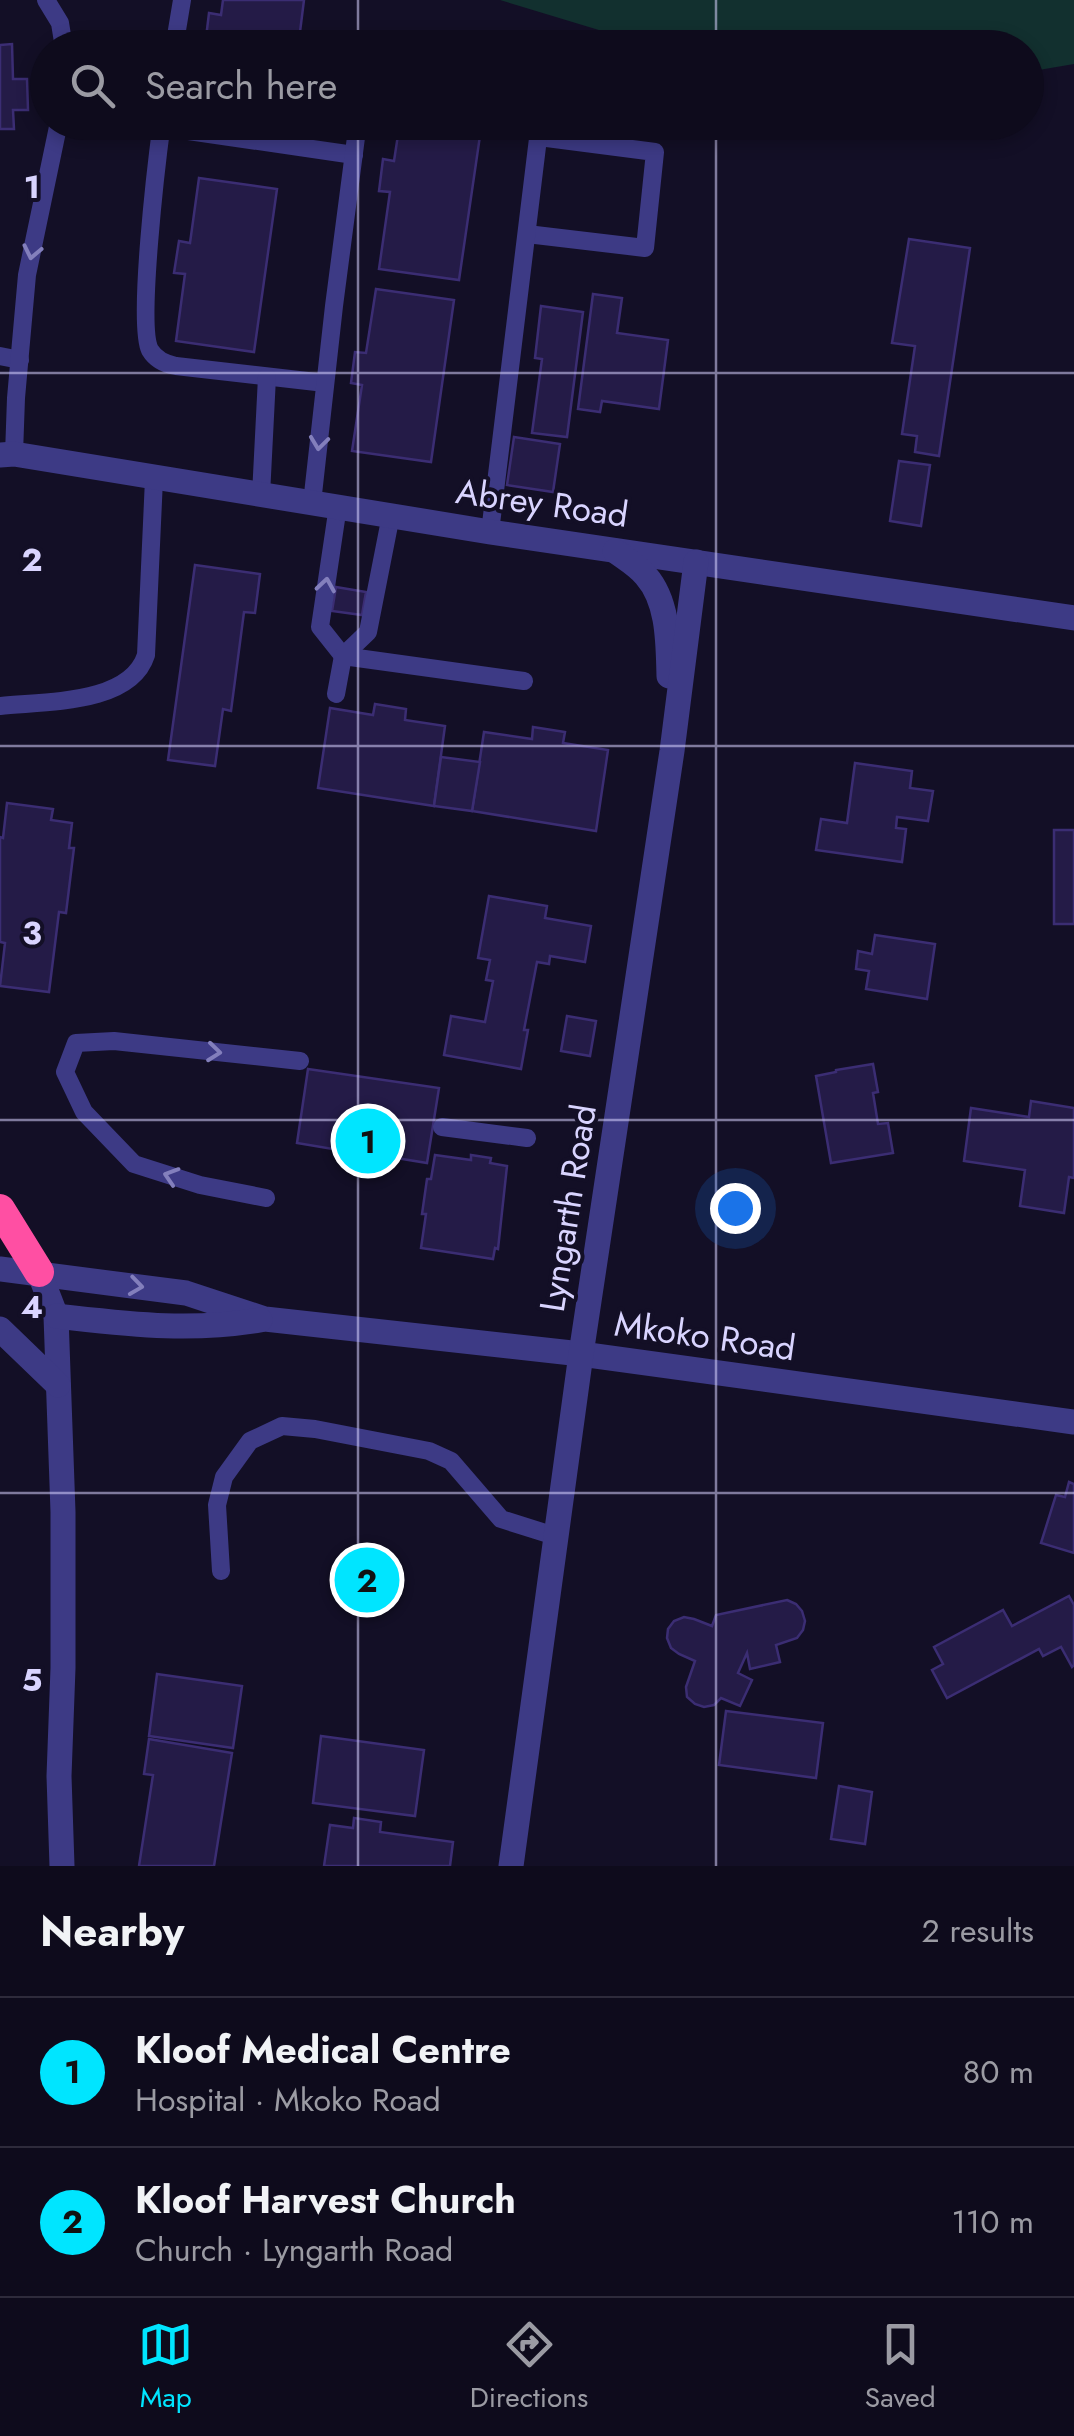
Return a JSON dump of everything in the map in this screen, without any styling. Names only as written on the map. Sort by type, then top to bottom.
[{"type":"highway","points":[[0,1209],[40,1272]]},
{"type":"street","name":"Abrey Road","points":[[5,450],[154,479],[490,532],[1074,618]]},
{"type":"street","points":[[612,549],[645,575],[658,598],[668,648],[672,752]]},
{"type":"street","name":"Lyngarth Road","points":[[511,1866],[696,562]]},
{"type":"street","name":"Mkoko Road","points":[[0,1269],[186,1293],[265,1319],[581,1354],[1074,1422]]},
{"type":"street","points":[[40,1272],[56,1316],[62,1512],[62,1866]]},
{"type":"street","name":"Mkoko Road","points":[[56,1316],[156,1327],[220,1326],[265,1319]]},
{"type":"street","points":[[0,1329],[58,1385]]},
{"type":"lane","points":[[46,0],[61,30]]},
{"type":"lane","points":[[177,30],[182,0]]},
{"type":"lane","points":[[5,450],[20,360],[27,274],[55,140]]},
{"type":"lane","points":[[160,140],[148,260],[145,335],[151,351],[161,361],[176,366],[326,384]]},
{"type":"lane","points":[[258,140],[354,155]]},
{"type":"lane","points":[[312,503],[356,140]]},
{"type":"lane","points":[[490,532],[539,140]]},
{"type":"lane","points":[[527,234],[645,248],[655,152],[592,140]]},
{"type":"lane","points":[[0,356],[20,360]]},
{"type":"lane","points":[[262,495],[267,377]]},
{"type":"lane","points":[[0,706],[108,691],[125,683],[143,666],[154,479]]},
{"type":"lane","points":[[338,506],[320,627],[342,656],[524,681]]},
{"type":"lane","points":[[336,694],[342,656],[368,632],[391,515]]},
{"type":"lane","points":[[266,1198],[200,1185],[134,1164],[84,1112],[66,1072],[76,1043],[114,1042],[300,1061]]},
{"type":"lane","points":[[442,1126],[526,1138]]},
{"type":"lane","points":[[221,1571],[217,1504],[224,1477],[250,1441],[282,1426],[429,1451],[451,1461],[500,1519],[558,1537]]},
{"type":"green space","points":[[500,0],[1074,0],[1074,64],[1044,69],[1044,30],[599,30]]},
{"type":"building","points":[[223,0],[304,0],[300,30],[207,30],[209,13],[221,15]]},
{"type":"building","points":[[12,44],[13,79],[27,79],[28,110],[13,110],[14,129],[0,129],[0,45]]},
{"type":"building","points":[[397,140],[479,140],[459,280],[379,269],[390,192],[379,191],[383,159],[394,161]]},
{"type":"building","points":[[199,178],[277,189],[254,352],[176,341],[185,274],[174,273],[179,241],[190,243]]},
{"type":"building","points":[[909,239],[970,248],[939,456],[915,452],[917,436],[902,434],[915,346],[892,343]]},
{"type":"building","points":[[376,289],[454,300],[431,462],[352,451],[362,385],[351,383],[355,352],[366,353]]},
{"type":"building","points":[[593,294],[622,298],[617,333],[668,340],[659,409],[602,401],[600,412],[578,409]]},
{"type":"building","points":[[541,306],[583,312],[567,437],[532,433],[542,359],[535,358]]},
{"type":"building","points":[[514,437],[560,444],[553,492],[507,485]]},
{"type":"building","points":[[899,461],[930,465],[921,526],[890,521]]},
{"type":"building","points":[[195,565],[260,574],[255,613],[244,612],[231,711],[223,709],[215,766],[168,760]]},
{"type":"building","points":[[336,587],[366,592],[362,615],[332,611]]},
{"type":"building","points":[[375,704],[406,709],[405,720],[445,726],[434,806],[318,788],[330,708],[373,715]]},
{"type":"building","points":[[533,727],[565,732],[563,743],[608,750],[596,831],[472,811],[484,732],[532,739]]},
{"type":"building","points":[[441,757],[480,762],[472,811],[434,806]]},
{"type":"building","points":[[855,763],[912,771],[910,788],[933,791],[928,821],[897,817],[896,828],[906,829],[902,862],[816,850],[821,819],[847,823]]},
{"type":"building","points":[[7,803],[53,809],[51,820],[72,823],[69,848],[74,848],[66,913],[59,912],[49,992],[0,986],[5,943],[0,942],[0,837],[3,838]]},
{"type":"building","points":[[1054,830],[1074,830],[1074,924],[1054,924]]},
{"type":"building","points":[[489,896],[547,906],[545,918],[591,926],[585,962],[550,956],[549,964],[537,962],[521,1069],[444,1055],[451,1016],[485,1022],[493,981],[486,980],[490,960],[478,958]]},
{"type":"building","points":[[875,935],[935,944],[927,999],[866,989],[869,971],[856,969],[858,951],[872,954]]},
{"type":"building","points":[[567,1016],[596,1021],[590,1056],[561,1051]]},
{"type":"building","points":[[873,1064],[878,1124],[888,1123],[893,1153],[831,1163],[816,1076]]},
{"type":"building","points":[[308,1069],[439,1088],[427,1163],[378,1155],[377,1162],[344,1158],[345,1151],[297,1143]]},
{"type":"building","points":[[1031,1101],[1074,1108],[1074,1178],[1069,1177],[1064,1213],[1020,1206],[1025,1170],[964,1161],[971,1108],[1029,1117]]},
{"type":"building","points":[[435,1155],[471,1160],[471,1155],[491,1158],[490,1163],[507,1166],[498,1249],[495,1248],[493,1259],[421,1248],[427,1179],[431,1179]]},
{"type":"building","points":[[1069,1482],[1074,1484],[1074,1553],[1041,1543],[1056,1495],[1065,1497]]},
{"type":"building","points":[[1069,1596],[1074,1605],[1072,1667],[1061,1647],[1043,1656],[1039,1649],[947,1698],[932,1670],[943,1664],[934,1647],[1003,1610],[1012,1626]]},
{"type":"building","points":[[787,1600],[802,1611],[803,1630],[797,1638],[776,1645],[780,1662],[750,1669],[747,1653],[738,1673],[752,1680],[740,1706],[721,1698],[704,1707],[687,1697],[686,1687],[695,1661],[671,1648],[668,1629],[674,1621],[684,1617],[712,1626],[716,1615]]},
{"type":"building","points":[[157,1674],[242,1686],[233,1748],[149,1736]]},
{"type":"building","points":[[726,1711],[823,1723],[816,1778],[719,1765]]},
{"type":"building","points":[[321,1736],[424,1750],[415,1816],[313,1803]]},
{"type":"building","points":[[149,1739],[232,1753],[214,1866],[139,1866],[153,1775],[144,1774]]},
{"type":"building","points":[[839,1786],[872,1792],[865,1844],[831,1839]]},
{"type":"building","points":[[354,1818],[381,1822],[380,1832],[453,1842],[450,1866],[324,1866],[330,1825],[353,1828]]},
{"type":"place","name":"Kloof Medical Centre","points":[[368,1141]]},
{"type":"place","name":"Kloof Harvest Church","points":[[367,1580]]}]
